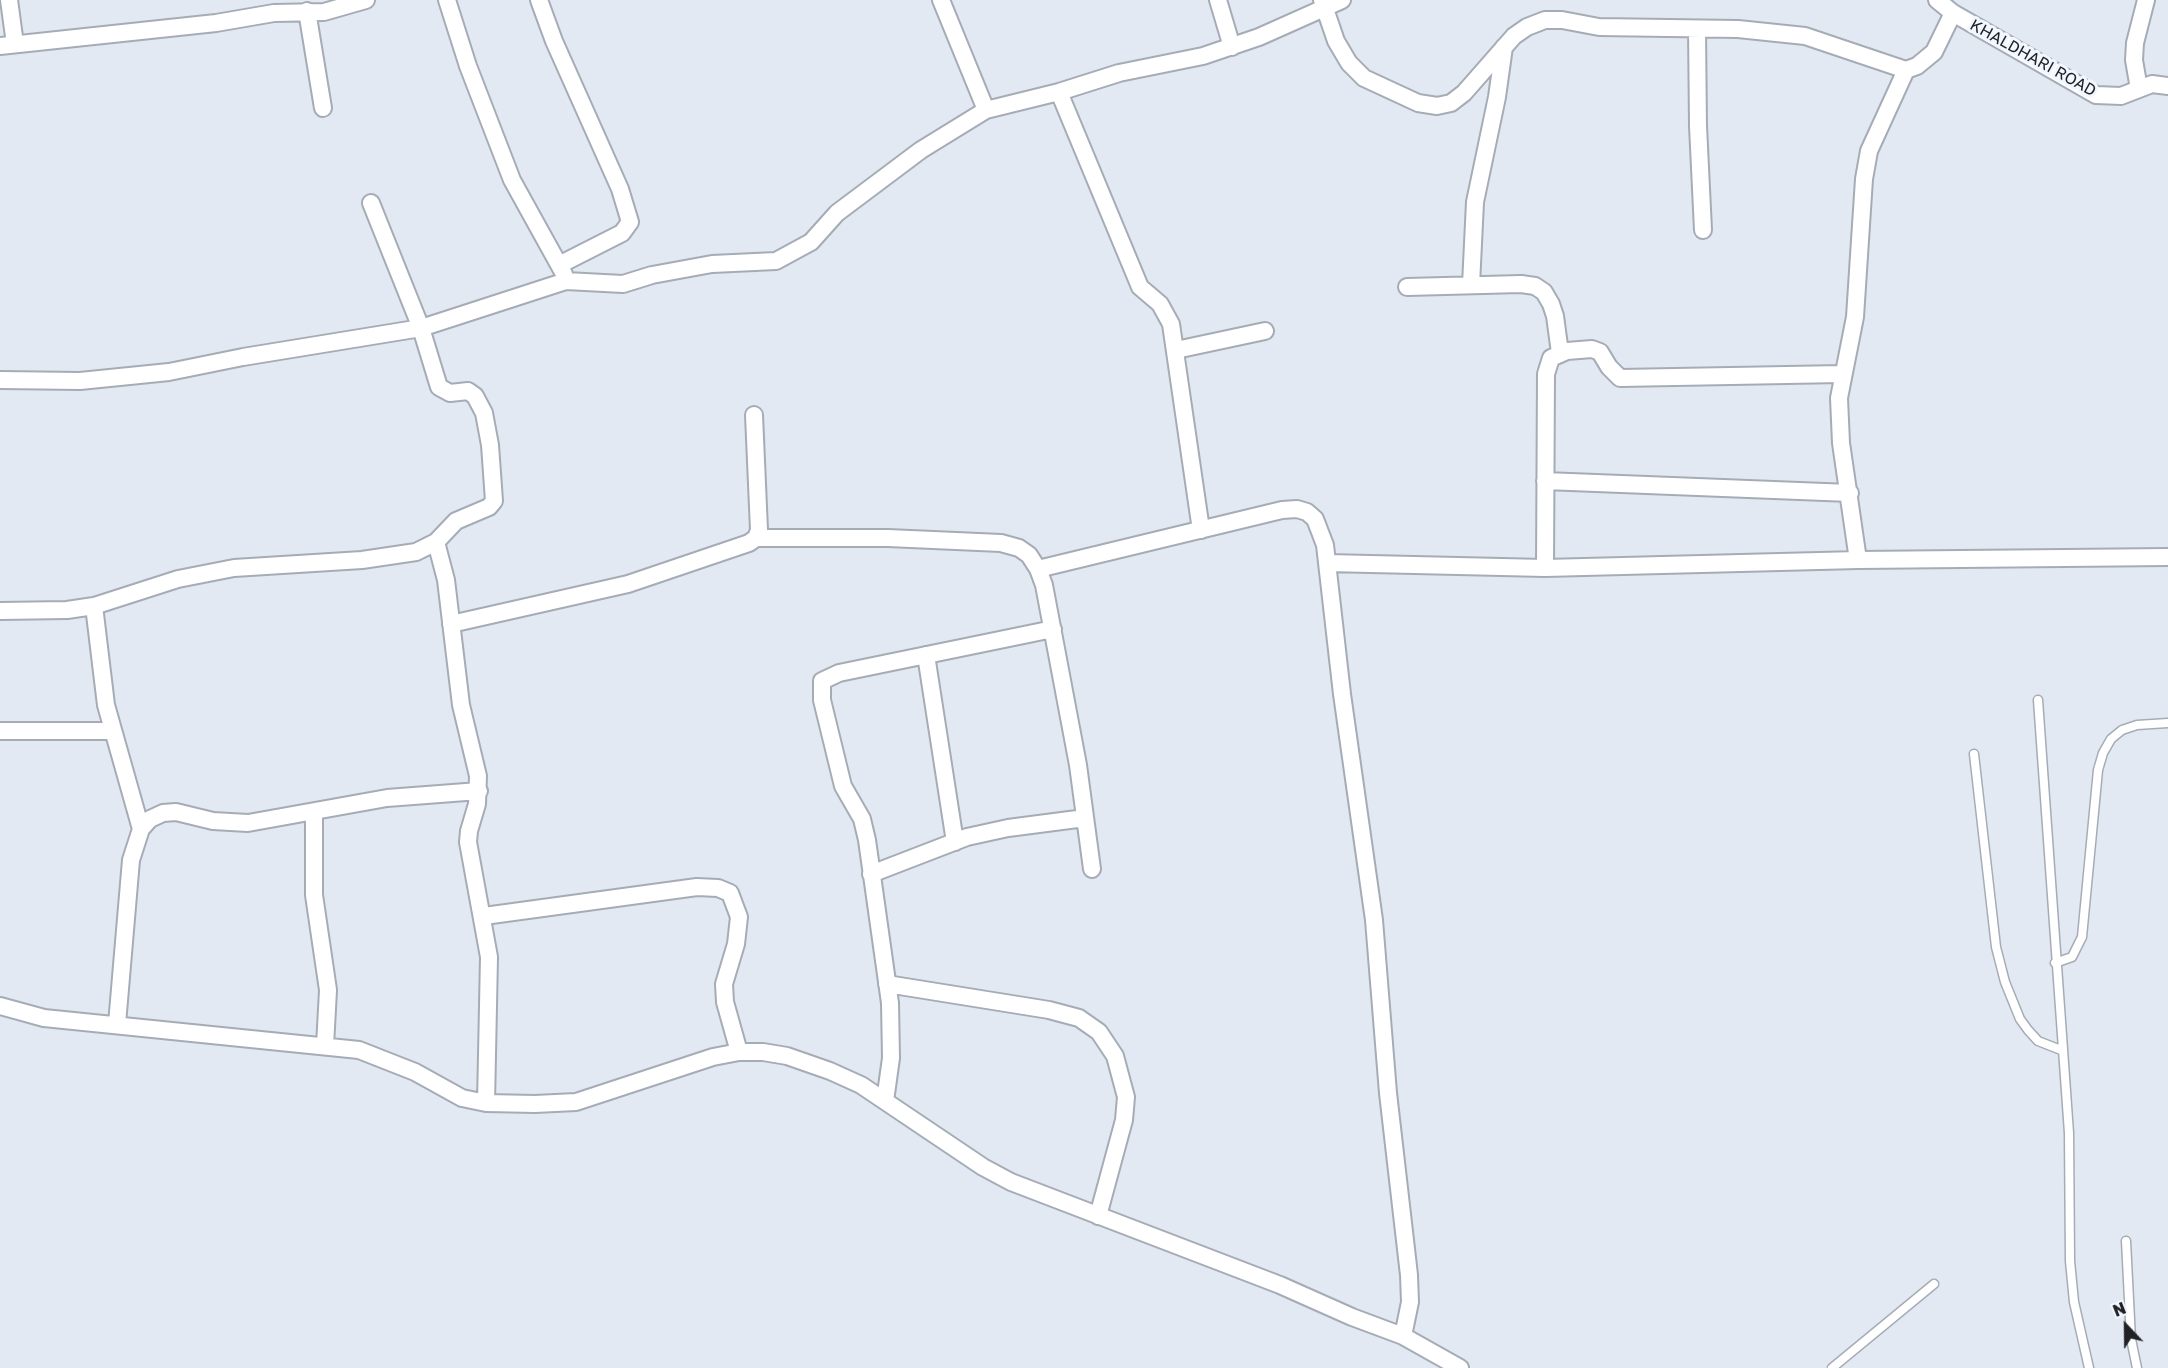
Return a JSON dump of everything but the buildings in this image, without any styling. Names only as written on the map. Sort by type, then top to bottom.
[{"type":"street","points":[[9,0],[8,45],[307,11],[324,12],[366,0]]},
{"type":"street","points":[[447,0],[468,66],[512,180],[566,280]]},
{"type":"street","points":[[539,0],[554,41],[620,189],[630,222],[622,233],[559,265]]},
{"type":"street","points":[[941,0],[986,110]]},
{"type":"street","points":[[1218,0],[1232,47]]},
{"type":"street","points":[[0,380],[80,381],[169,372],[243,357],[421,328],[566,280],[623,284],[652,275],[712,264],[776,261],[811,242],[837,213],[921,150],[986,110],[1059,92],[1119,73],[1203,56],[1232,47],[1323,4],[1342,0]]},
{"type":"street","name":"KHALDHARI ROAD","points":[[1937,0],[1953,13],[2096,95],[2121,96],[2152,84],[2168,86]]},
{"type":"street","points":[[2139,89],[2134,60],[2134,43],[2146,0]]},
{"type":"street","points":[[1323,4],[1336,41],[1348,63],[1364,78],[1379,87],[1418,103],[1437,106],[1451,103],[1464,93],[1504,46],[1527,27],[1545,20],[1562,20],[1599,27],[1746,30],[1805,36],[1906,70],[1917,66],[1934,52],[1953,13]]},
{"type":"street","points":[[307,11],[323,108]]},
{"type":"street","points":[[1697,29],[1698,126],[1703,230]]},
{"type":"street","points":[[1471,285],[1475,202],[1497,97],[1504,46]]},
{"type":"street","points":[[1858,560],[1839,425],[1842,374],[1855,317],[1864,179],[1869,151],[1906,70]]},
{"type":"street","points":[[1059,92],[1134,276],[1140,287],[1167,313],[1176,350],[1201,530]]},
{"type":"street","points":[[0,611],[68,610],[94,606],[177,579],[213,572],[395,556],[426,549],[456,521],[489,507],[494,501],[490,445],[484,413],[475,396],[468,391],[450,393],[439,387],[421,328],[371,203]]},
{"type":"street","points":[[1407,287],[1521,284],[1535,286],[1544,292],[1556,316],[1560,353]]},
{"type":"street","points":[[1176,350],[1265,331]]},
{"type":"street","points":[[1545,568],[1546,374],[1551,358],[1560,353],[1592,349],[1600,352],[1614,374],[1620,378],[1842,374]]},
{"type":"street","points":[[754,415],[759,530],[756,538]]},
{"type":"street","points":[[1545,481],[1850,493]]},
{"type":"street","points":[[1038,568],[1298,508],[1315,519],[1325,546],[1342,694],[1374,920],[1388,1093],[1409,1275],[1410,1302],[1403,1336]]},
{"type":"street","points":[[451,624],[628,584],[741,546],[756,538],[888,538],[1001,543],[1019,548],[1029,555],[1038,568],[1053,629],[1078,765],[1092,869]]},
{"type":"street","points":[[436,542],[446,580],[461,705],[478,776],[479,791],[468,842],[484,916],[490,986],[486,1103]]},
{"type":"street","points":[[1327,564],[1545,568],[1858,560],[2168,557]]},
{"type":"street","points":[[94,606],[100,666],[112,731],[141,829]]},
{"type":"street","points":[[885,1101],[892,1029],[871,874],[862,819],[843,786],[820,689],[822,681],[839,673],[1053,629]]},
{"type":"street","points":[[926,654],[955,842]]},
{"type":"street","points":[[0,731],[112,731]]},
{"type":"street","points":[[117,1024],[131,860],[141,829],[150,819],[163,813],[185,814],[226,823],[248,823],[314,813],[387,798],[479,791]]},
{"type":"street","points":[[314,813],[314,896],[328,990],[325,1046]]},
{"type":"street","points":[[871,874],[955,842],[1008,828],[1085,818]]},
{"type":"street","points":[[484,916],[697,887],[718,888],[730,893],[739,917],[736,944],[724,984],[725,1002],[739,1052]]},
{"type":"street","points":[[887,984],[1049,1010],[1079,1018],[1099,1032],[1115,1056],[1126,1097],[1124,1120],[1098,1216]]},
{"type":"street","points":[[0,1006],[44,1018],[359,1050],[380,1057],[462,1098],[486,1103],[535,1104],[576,1101],[713,1057],[739,1052],[763,1052],[807,1062],[861,1085],[983,1167],[1011,1182],[1280,1285],[1352,1317],[1403,1336],[1460,1368]]},
{"type":"lane","points":[[2038,700],[2061,1050],[2069,1133],[2070,1261],[2074,1302],[2089,1368]]},
{"type":"lane","points":[[2055,963],[2072,957],[2082,937],[2097,782],[2103,753],[2111,740],[2122,730],[2137,724],[2168,723]]},
{"type":"lane","points":[[1974,754],[1996,947],[2005,982],[2020,1019],[2028,1030],[2038,1041],[2061,1050]]},
{"type":"lane","points":[[2126,1241],[2130,1339],[2137,1368]]},
{"type":"lane","points":[[1832,1368],[1934,1284]]}]
